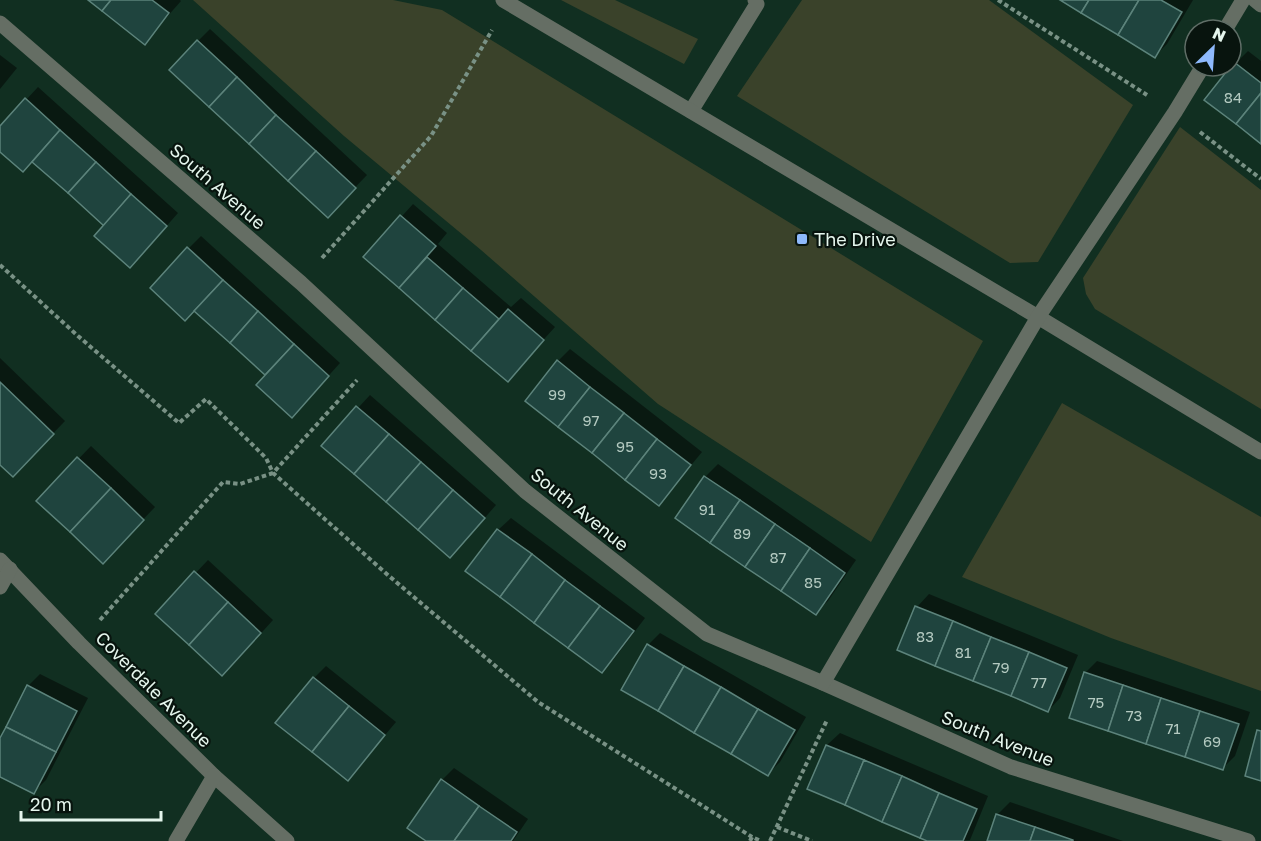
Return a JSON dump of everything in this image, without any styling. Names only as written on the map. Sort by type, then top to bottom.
[{"type":"street","points":[[691,111],[757,4],[755,0]]},
{"type":"street","points":[[1232,18],[1243,0]]},
{"type":"street","points":[[1255,0],[1261,5]]},
{"type":"street","points":[[507,1],[1261,452]]},
{"type":"street","name":"South Avenue","points":[[0,23],[301,283],[525,491],[707,634],[1011,767],[1248,841]]},
{"type":"street","points":[[823,683],[1038,317],[1196,78]]},
{"type":"street","points":[[0,587],[5,564]]},
{"type":"street","name":"Coverdale Avenue","points":[[5,564],[214,776],[287,841]]},
{"type":"street","points":[[176,841],[214,776]]},
{"type":"path","points":[[998,0],[1175,112],[1261,179]]},
{"type":"path","points":[[301,283],[431,136],[507,1]]},
{"type":"path","points":[[0,265],[179,423],[206,399],[266,458],[273,473],[388,576],[538,702],[751,839],[761,841]]},
{"type":"path","points":[[80,642],[223,482],[240,484],[273,473],[379,357]]},
{"type":"path","points":[[770,841],[841,692]]},
{"type":"path","points":[[777,827],[812,841]]},
{"type":"green space","points":[[193,0],[393,0],[442,10],[983,341],[871,542],[658,404],[481,250],[344,136]]},
{"type":"green space","points":[[561,0],[615,0],[698,39],[684,64]]},
{"type":"green space","points":[[802,0],[989,0],[1133,105],[1038,262],[1010,263],[737,96]]},
{"type":"green space","points":[[1180,127],[1261,190],[1261,409],[1095,309],[1086,294],[1083,278]]},
{"type":"green space","points":[[1062,403],[1261,517],[1261,691],[1111,638],[962,577]]},
{"type":"building","points":[[88,0],[111,0],[102,11]]},
{"type":"building","points":[[111,0],[152,0],[169,13],[145,45],[102,11]]},
{"type":"building","points":[[1060,0],[1089,0],[1081,13]]},
{"type":"building","points":[[1089,0],[1139,0],[1118,35],[1081,13]]},
{"type":"building","points":[[1139,0],[1161,0],[1182,12],[1155,58],[1118,35]]},
{"type":"building","points":[[197,40],[237,77],[209,107],[169,70]]},
{"type":"building","points":[[1243,69],[1261,83],[1261,93],[1236,124],[1204,100],[1221,78],[1243,78]]},
{"type":"building","points":[[237,77],[276,115],[249,144],[209,107]]},
{"type":"building","points":[[1261,93],[1261,144],[1236,124]]},
{"type":"building","points":[[25,98],[60,130],[23,172],[0,152],[0,126]]},
{"type":"building","points":[[276,115],[316,151],[288,181],[249,144]]},
{"type":"building","points":[[60,130],[96,162],[68,193],[32,162]]},
{"type":"building","points":[[316,151],[356,188],[328,218],[288,181]]},
{"type":"building","points":[[96,162],[131,194],[104,226],[68,193]]},
{"type":"building","points":[[131,194],[167,226],[130,268],[94,236]]},
{"type":"building","points":[[400,215],[436,246],[399,288],[363,257]]},
{"type":"building","points":[[187,247],[223,280],[185,321],[150,288]]},
{"type":"building","points":[[427,257],[463,288],[435,320],[399,288]]},
{"type":"building","points":[[223,280],[258,311],[230,343],[194,311]]},
{"type":"building","points":[[463,288],[499,319],[471,351],[435,320]]},
{"type":"building","points":[[508,309],[544,340],[508,382],[471,351]]},
{"type":"building","points":[[258,311],[294,344],[265,375],[230,343]]},
{"type":"building","points":[[294,344],[329,376],[292,418],[256,385]]},
{"type":"building","points":[[557,360],[590,387],[558,427],[525,401]]},
{"type":"building","points":[[0,382],[54,434],[13,477],[0,465]]},
{"type":"building","points":[[590,387],[624,413],[592,453],[558,427]]},
{"type":"building","points":[[356,406],[389,434],[354,474],[321,446]]},
{"type":"building","points":[[624,413],[657,439],[625,480],[592,453]]},
{"type":"building","points":[[389,434],[421,462],[386,502],[354,474]]},
{"type":"building","points":[[657,439],[691,465],[659,506],[625,480]]},
{"type":"building","points":[[77,457],[111,488],[70,532],[36,501]]},
{"type":"building","points":[[421,462],[453,490],[418,530],[386,502]]},
{"type":"building","points":[[704,476],[740,500],[710,543],[675,518]]},
{"type":"building","points":[[111,488],[144,520],[103,564],[70,532]]},
{"type":"building","points":[[453,490],[485,518],[450,558],[418,530]]},
{"type":"building","points":[[740,500],[775,524],[745,567],[710,543]]},
{"type":"building","points":[[775,524],[810,548],[781,591],[745,567]]},
{"type":"building","points":[[497,529],[532,554],[500,597],[465,571]]},
{"type":"building","points":[[810,548],[845,573],[816,615],[781,591]]},
{"type":"building","points":[[532,554],[565,580],[534,623],[500,597]]},
{"type":"building","points":[[194,571],[228,602],[189,645],[155,614]]},
{"type":"building","points":[[565,580],[600,606],[568,648],[534,623]]},
{"type":"building","points":[[228,602],[261,633],[222,676],[189,645]]},
{"type":"building","points":[[600,606],[634,631],[602,673],[568,648]]},
{"type":"building","points":[[915,606],[953,621],[935,666],[897,650]]},
{"type":"building","points":[[953,621],[991,637],[973,681],[935,666]]},
{"type":"building","points":[[991,637],[1029,652],[1011,696],[973,681]]},
{"type":"building","points":[[647,644],[684,666],[658,711],[621,690]]},
{"type":"building","points":[[1029,652],[1067,668],[1048,712],[1011,696]]},
{"type":"building","points":[[684,666],[721,687],[694,733],[658,711]]},
{"type":"building","points":[[1084,672],[1123,685],[1108,731],[1069,718]]},
{"type":"building","points":[[313,677],[349,706],[312,752],[275,723]]},
{"type":"building","points":[[27,685],[77,711],[56,752],[6,727]]},
{"type":"building","points":[[1123,685],[1161,698],[1146,744],[1108,731]]},
{"type":"building","points":[[721,687],[758,709],[731,754],[694,733]]},
{"type":"building","points":[[1161,698],[1200,711],[1185,757],[1146,744]]},
{"type":"building","points":[[349,706],[385,735],[348,781],[312,752]]},
{"type":"building","points":[[758,709],[795,730],[768,776],[731,754]]},
{"type":"building","points":[[1200,711],[1239,724],[1223,770],[1185,757]]},
{"type":"building","points":[[6,727],[56,752],[34,794],[0,777],[0,738]]},
{"type":"building","points":[[1257,730],[1261,731],[1261,781],[1245,776]]},
{"type":"building","points":[[826,745],[864,760],[845,805],[807,789]]},
{"type":"building","points":[[864,760],[902,776],[882,822],[845,805]]},
{"type":"building","points":[[902,776],[939,793],[920,838],[882,822]]},
{"type":"building","points":[[441,779],[479,806],[454,841],[426,841],[407,828]]},
{"type":"building","points":[[939,793],[977,809],[963,841],[927,841],[920,838]]},
{"type":"building","points":[[479,806],[517,832],[511,841],[454,841]]},
{"type":"building","points":[[996,814],[1035,827],[1030,841],[987,841]]},
{"type":"building","points":[[1035,827],[1073,840],[1073,841],[1030,841]]},
{"type":"place","name":"The Drive","points":[[802,239]]}]
